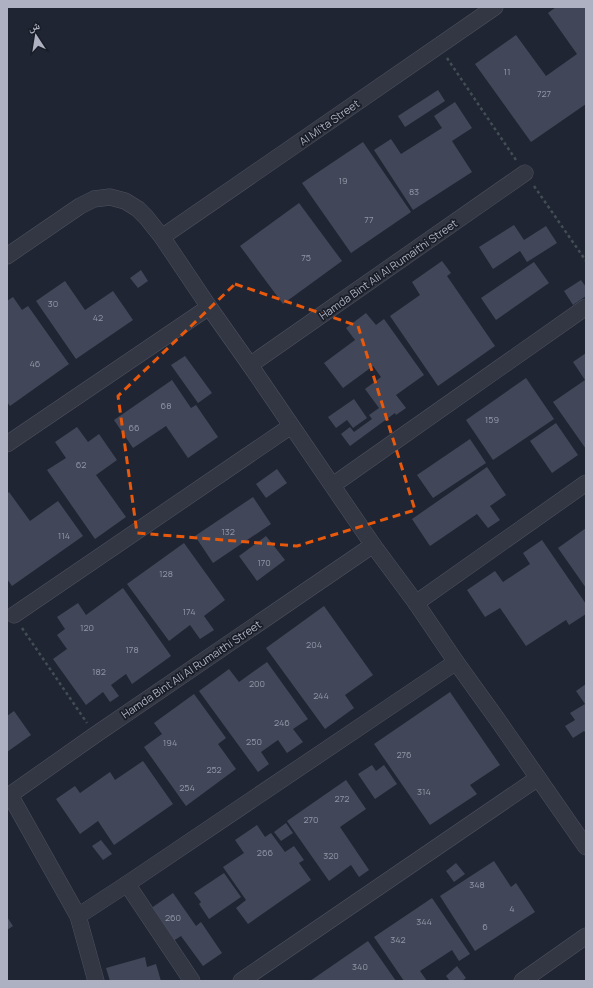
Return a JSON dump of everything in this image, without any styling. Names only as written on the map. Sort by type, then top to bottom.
[{"type":"street","name":"Al Mi'ta Street","points":[[162,237],[495,7]]},
{"type":"street","name":"Hamda Bint Ali Al Rumaithi Street","points":[[250,365],[525,173]]},
{"type":"street","points":[[7,256],[80,206],[94,199],[110,197],[125,201],[138,209],[146,217],[162,237],[373,545],[416,603],[538,778],[584,840]]},
{"type":"street","points":[[7,444],[209,307]]},
{"type":"street","points":[[333,485],[586,307]]},
{"type":"street","points":[[14,615],[291,426]]},
{"type":"street","points":[[416,603],[586,483]]},
{"type":"street","name":"Hamda Bint Ali Al Rumaithi Street","points":[[8,796],[373,545]]},
{"type":"street","points":[[78,916],[456,662]]},
{"type":"street","points":[[241,981],[538,778]]},
{"type":"street","points":[[8,796],[78,916],[96,981]]},
{"type":"street","points":[[127,884],[192,981]]},
{"type":"street","points":[[522,981],[586,936]]},
{"type":"path","points":[[439,46],[586,260]]},
{"type":"path","points":[[14,615],[95,735]]},
{"type":"highlighted area","points":[[235,284],[358,326],[415,510],[297,546],[137,533],[118,396]]},
{"type":"building","points":[[556,7],[586,7],[586,104],[531,142],[475,64],[516,35],[546,76],[577,54],[548,13]]},
{"type":"building","points":[[438,90],[445,101],[405,127],[398,116]]},
{"type":"building","points":[[455,102],[472,128],[452,141],[472,172],[413,210],[374,150],[391,139],[401,154],[442,128],[434,116]]},
{"type":"building","points":[[363,142],[411,212],[351,253],[302,183]]},
{"type":"building","points":[[299,203],[342,261],[283,304],[240,246]]},
{"type":"building","points":[[514,225],[524,240],[546,226],[557,243],[527,262],[520,251],[493,269],[479,247]]},
{"type":"building","points":[[442,261],[451,273],[447,276],[495,346],[438,386],[390,316],[420,295],[412,282]]},
{"type":"building","points":[[534,262],[549,283],[496,320],[481,298]]},
{"type":"building","points":[[141,270],[148,281],[138,288],[130,278]]},
{"type":"building","points":[[581,280],[586,287],[586,296],[573,305],[564,291]]},
{"type":"building","points":[[65,281],[85,310],[113,291],[133,320],[76,359],[36,301]]},
{"type":"building","points":[[13,297],[22,310],[28,306],[69,364],[10,406],[7,402],[7,301]]},
{"type":"building","points":[[366,313],[376,325],[384,319],[424,375],[396,395],[406,408],[396,415],[395,413],[350,446],[341,434],[350,427],[354,432],[372,419],[369,415],[379,408],[365,389],[381,377],[373,366],[343,388],[324,363],[355,340],[346,328]]},
{"type":"building","points":[[586,353],[586,449],[553,402],[585,380],[573,362]]},
{"type":"building","points":[[185,356],[212,393],[198,403],[171,365]]},
{"type":"building","points":[[526,378],[554,419],[493,460],[466,420]]},
{"type":"building","points":[[172,380],[191,408],[196,405],[218,437],[188,458],[166,426],[133,448],[114,420]]},
{"type":"building","points":[[354,399],[367,418],[353,428],[347,420],[336,428],[328,417]]},
{"type":"building","points":[[556,423],[578,455],[552,473],[530,441]]},
{"type":"building","points":[[77,427],[88,442],[99,434],[117,460],[96,475],[126,517],[95,539],[47,470],[66,458],[55,442]]},
{"type":"building","points":[[470,439],[486,463],[433,498],[417,475]]},
{"type":"building","points":[[487,467],[506,495],[490,506],[500,520],[488,528],[477,514],[430,546],[412,519]]},
{"type":"building","points":[[277,469],[287,483],[266,498],[256,484]]},
{"type":"building","points":[[9,492],[30,521],[58,501],[83,536],[12,586],[7,579],[7,494]]},
{"type":"building","points":[[253,497],[271,524],[213,563],[195,536]]},
{"type":"building","points":[[586,528],[586,588],[558,548]]},
{"type":"building","points":[[266,536],[285,560],[257,581],[239,556]]},
{"type":"building","points":[[542,540],[586,604],[586,614],[569,625],[566,620],[526,646],[500,608],[485,617],[467,590],[495,571],[503,582],[530,564],[523,553]]},
{"type":"building","points":[[184,543],[225,600],[204,616],[214,630],[200,639],[190,625],[169,641],[127,584]]},
{"type":"building","points":[[123,588],[171,656],[132,684],[126,674],[111,685],[119,696],[110,702],[103,692],[86,705],[53,659],[67,649],[57,635],[65,629],[57,617],[78,603],[86,615]]},
{"type":"building","points":[[324,606],[373,675],[345,695],[354,708],[325,729],[266,648]]},
{"type":"building","points":[[267,662],[308,719],[293,729],[303,742],[287,753],[278,740],[261,752],[269,764],[258,772],[199,691],[229,669],[239,682]]},
{"type":"building","points":[[586,684],[586,733],[584,731],[573,738],[565,726],[575,720],[570,713],[585,704],[576,691]]},
{"type":"building","points":[[450,692],[500,765],[470,785],[477,794],[430,825],[374,744]]},
{"type":"building","points":[[194,694],[226,738],[218,744],[236,769],[186,806],[144,747],[162,734],[154,723]]},
{"type":"building","points":[[14,711],[31,735],[7,752],[7,716]]},
{"type":"building","points":[[143,761],[173,804],[114,845],[98,821],[80,834],[56,799],[75,786],[80,793],[110,772],[115,780]]},
{"type":"building","points":[[372,765],[376,771],[384,765],[397,784],[375,799],[358,774]]},
{"type":"building","points":[[346,780],[366,809],[340,827],[369,870],[359,877],[351,865],[329,881],[287,821]]},
{"type":"building","points":[[286,823],[293,833],[281,841],[274,832]]},
{"type":"building","points":[[257,825],[265,837],[271,833],[285,852],[294,846],[304,860],[299,863],[311,880],[248,924],[236,908],[246,900],[223,867],[244,853],[235,840]]},
{"type":"building","points":[[101,840],[112,854],[103,860],[92,846]]},
{"type":"building","points":[[494,861],[511,887],[516,883],[535,912],[475,951],[440,896]]},
{"type":"building","points":[[456,863],[465,874],[454,882],[446,871]]},
{"type":"building","points":[[224,873],[241,897],[209,919],[199,904],[201,902],[194,893]]},
{"type":"building","points":[[173,893],[196,926],[201,922],[222,953],[203,966],[181,936],[170,943],[147,911]]},
{"type":"building","points":[[432,898],[470,954],[459,961],[452,950],[420,971],[427,981],[404,981],[374,937]]},
{"type":"building","points":[[7,917],[13,926],[7,930]]},
{"type":"building","points":[[368,941],[396,981],[310,981]]},
{"type":"building","points":[[145,957],[147,967],[156,964],[161,981],[110,981],[106,968]]},
{"type":"building","points":[[457,966],[466,978],[462,981],[450,981],[446,976]]}]
